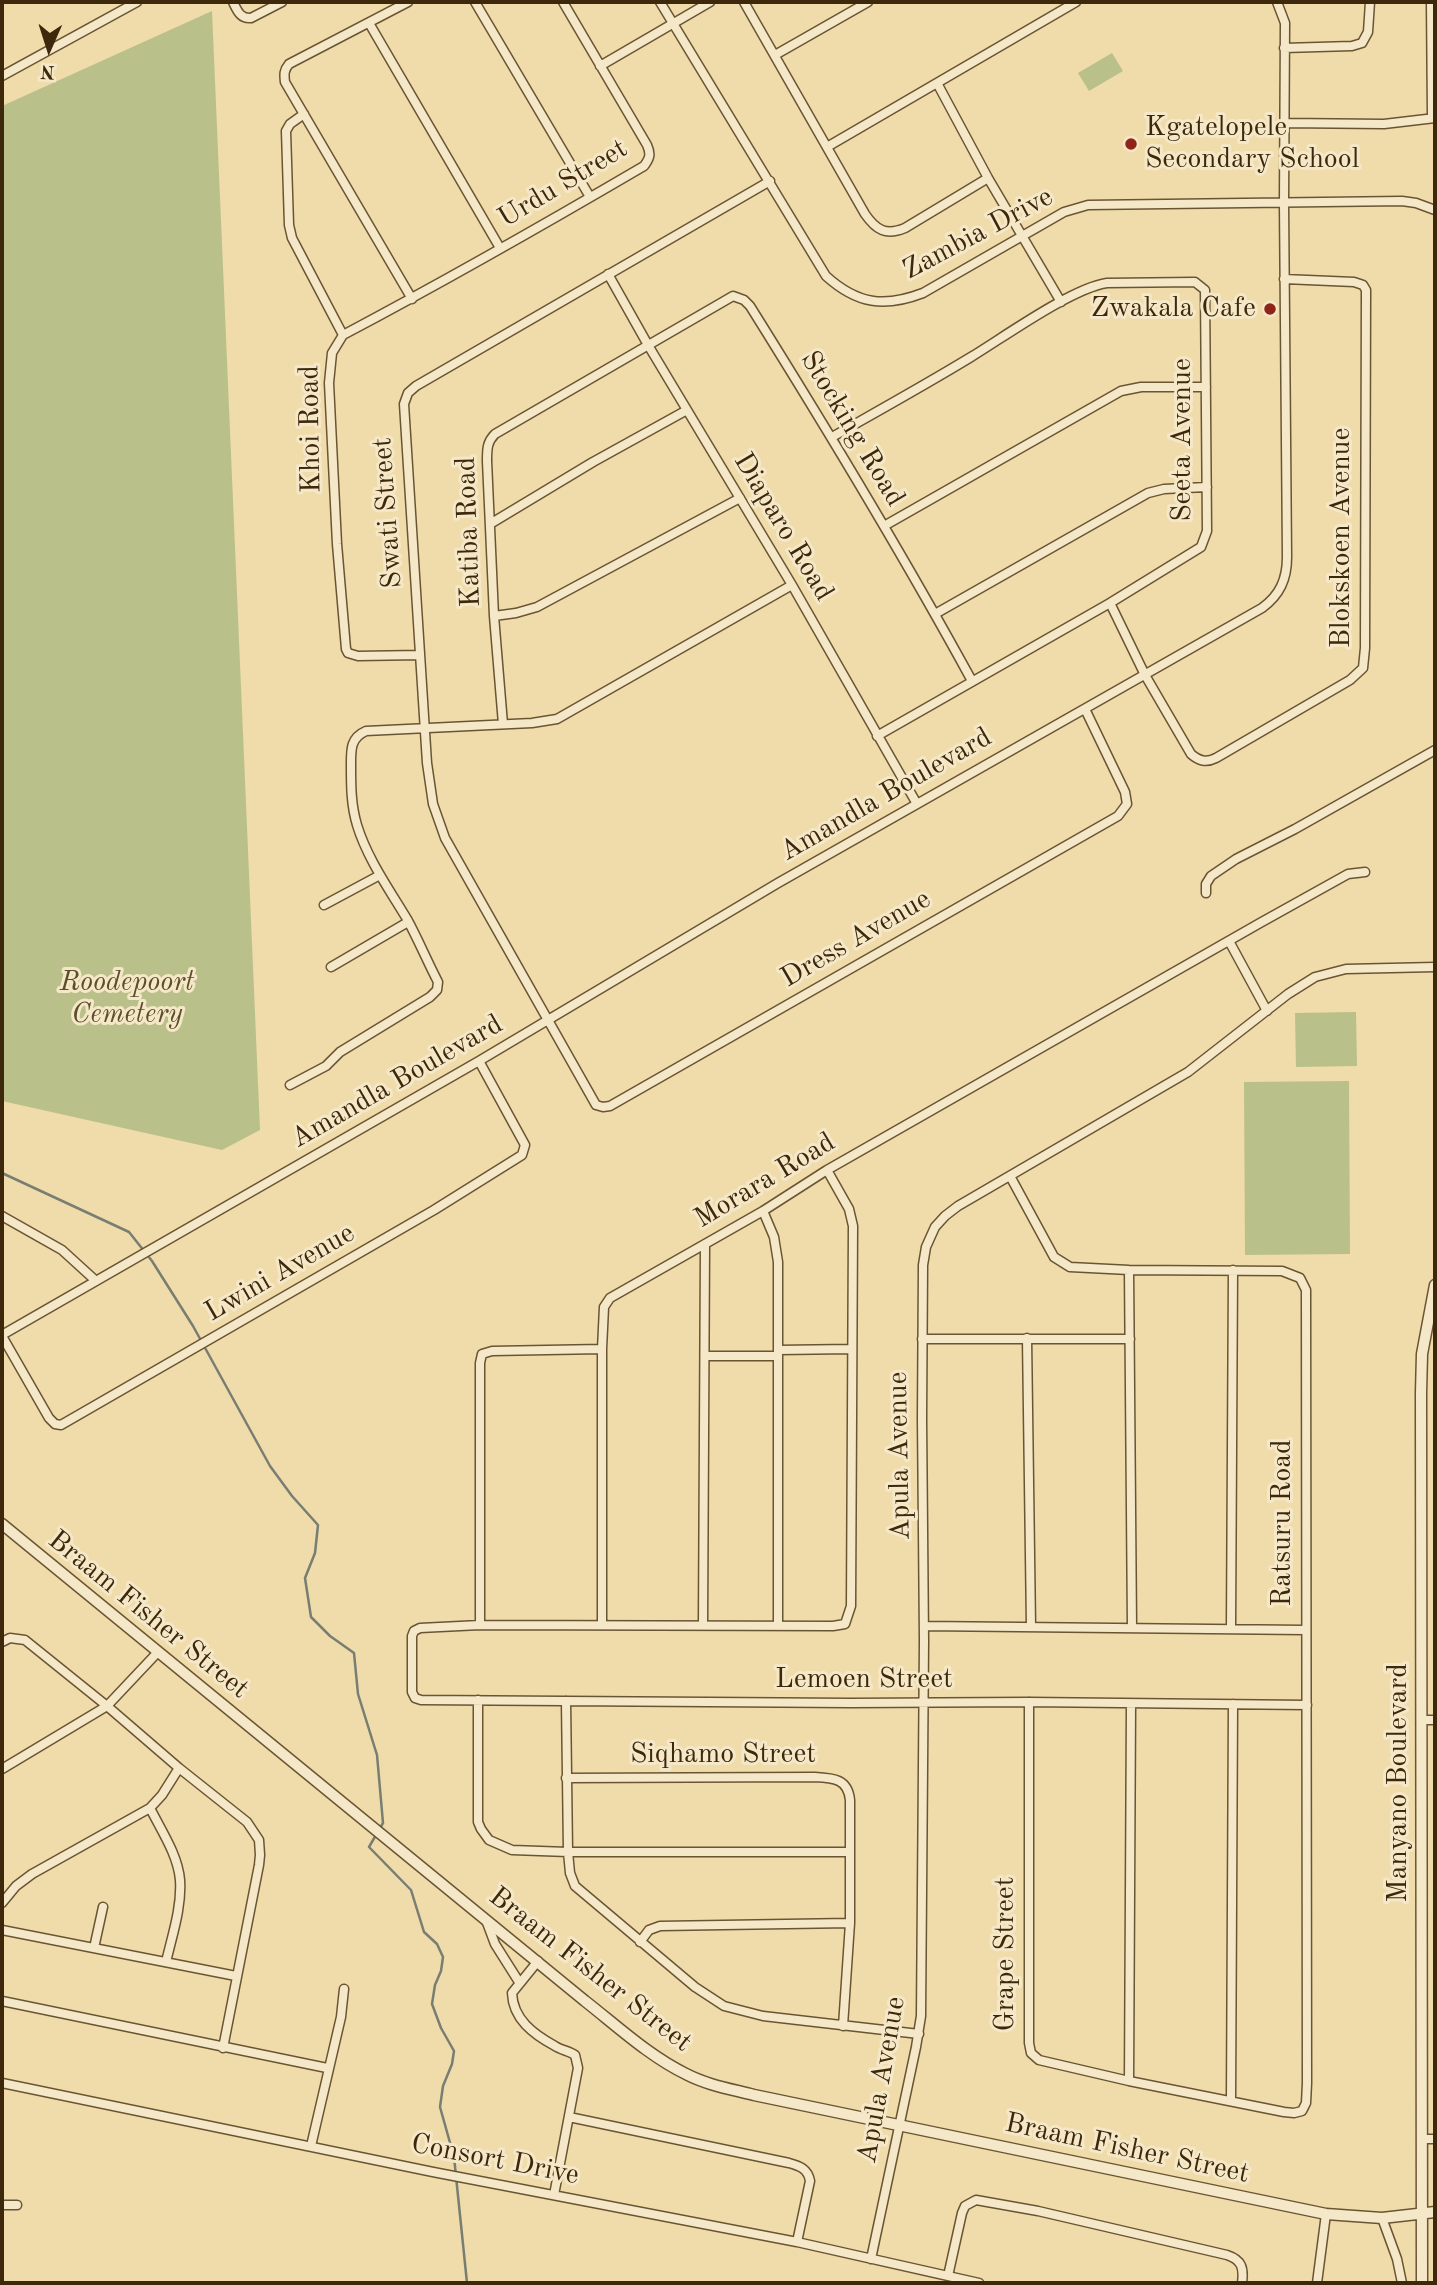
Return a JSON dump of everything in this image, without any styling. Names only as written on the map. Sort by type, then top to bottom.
[{"type":"street","points":[[2,76],[137,2]]},
{"type":"street","points":[[233,2],[246,19],[282,2]]},
{"type":"street","points":[[408,2],[289,64],[284,70],[285,82],[412,299]]},
{"type":"street","points":[[475,2],[590,197]]},
{"type":"street","name":"Urdu Street","points":[[343,335],[412,299],[644,166],[650,156],[647,145],[563,2]]},
{"type":"street","name":"Zambia Drive","points":[[660,2],[826,276],[855,296],[877,302],[902,301],[923,293],[1064,212],[1088,205],[1402,201],[1435,209]]},
{"type":"street","points":[[600,66],[710,2]]},
{"type":"street","points":[[744,2],[872,224],[887,232],[905,228],[988,178]]},
{"type":"street","points":[[775,55],[869,2]]},
{"type":"street","points":[[827,147],[1076,2]]},
{"type":"street","name":"Amandla Boulevard","points":[[2,1335],[479,1061],[778,883],[1262,608],[1275,597],[1284,582],[1287,564],[1284,20],[1277,2]]},
{"type":"street","points":[[1284,48],[1352,46],[1362,43],[1368,32],[1370,2]]},
{"type":"street","points":[[1284,123],[1393,124],[1434,118],[1431,2]]},
{"type":"street","points":[[369,23],[500,248]]},
{"type":"street","points":[[937,83],[988,178],[1061,302]]},
{"type":"street","name":"Khoi Road","points":[[304,114],[290,124],[286,131],[289,225],[296,249],[343,335],[332,353],[328,383],[346,649],[348,653],[358,656],[420,655]]},
{"type":"street","name":"Swati Street","points":[[549,1020],[439,824],[429,783],[404,411],[406,397],[416,386],[770,181]]},
{"type":"street","name":"Diaparo Road","points":[[608,274],[792,585],[917,804]]},
{"type":"street","name":"Blokskoen Avenue","points":[[1110,603],[1145,675],[1191,754],[1205,761],[1216,758],[1350,680],[1363,668],[1366,290],[1363,285],[1354,282],[1284,279]]},
{"type":"street","name":"Seeta Avenue","points":[[832,437],[1061,302],[1100,284],[1195,282],[1203,287],[1206,298],[1207,531],[1201,547],[1110,603],[877,736]]},
{"type":"street","name":"Stocking Road","points":[[648,345],[729,297],[739,297],[750,306],[832,437],[972,681]]},
{"type":"street","name":"Katiba Road","points":[[503,724],[494,616],[488,443],[495,434],[648,345]]},
{"type":"street","points":[[884,526],[1121,391],[1154,387],[1206,387]]},
{"type":"street","points":[[490,524],[687,410]]},
{"type":"street","points":[[935,614],[1148,494],[1164,489],[1207,487]]},
{"type":"street","points":[[494,616],[537,607],[740,498]]},
{"type":"street","points":[[290,1085],[326,1066],[340,1052],[430,997],[437,990],[438,982],[408,922],[380,875],[357,826],[351,797],[352,743],[358,734],[366,731],[556,719],[792,585]]},
{"type":"street","name":"Dress Avenue","points":[[549,1020],[593,1101],[599,1107],[610,1106],[1118,816],[1127,804],[1125,792],[1085,709]]},
{"type":"street","points":[[1206,893],[1206,884],[1211,876],[1236,859],[1308,822],[1435,750]]},
{"type":"street","name":"Morara Road","points":[[602,1625],[601,1349],[603,1311],[610,1298],[763,1211],[827,1170],[1229,941],[1348,874],[1365,872]]},
{"type":"street","points":[[324,905],[380,875]]},
{"type":"street","points":[[331,967],[408,922]]},
{"type":"street","points":[[1229,941],[1267,1011]]},
{"type":"street","name":"Apula Avenue","points":[[871,2259],[919,2034],[922,1980],[924,1703],[923,1265],[932,1232],[939,1222],[958,1206],[1188,1072],[1302,984],[1328,972],[1435,967]]},
{"type":"street","name":"Lwini Avenue","points":[[2,1335],[43,1409],[52,1422],[61,1425],[212,1340],[522,1155],[525,1145],[479,1061]]},
{"type":"street","points":[[601,1349],[492,1351],[482,1354],[480,1625],[845,1625],[851,1606],[852,1219],[827,1170]]},
{"type":"street","name":"Ratsuru Road","points":[[1010,1176],[1049,1249],[1062,1264],[1080,1268],[1129,1270],[1289,1272],[1300,1278],[1306,1290],[1307,2090],[1302,2111]]},
{"type":"street","points":[[763,1211],[776,1245],[778,1626]]},
{"type":"street","points":[[2,1216],[62,1250],[96,1281]]},
{"type":"street","points":[[703,1625],[705,1244]]},
{"type":"street","points":[[1129,1270],[1132,1628]]},
{"type":"street","points":[[1231,1629],[1233,1270]]},
{"type":"street","name":"Manyano Boulevard","points":[[1422,2283],[1422,1354],[1435,1285]]},
{"type":"street","points":[[1027,1338],[1031,1627]]},
{"type":"street","points":[[922,1339],[1130,1339]]},
{"type":"street","points":[[705,1356],[852,1349]]},
{"type":"street","name":"Braam Fisher Street","points":[[2,1524],[645,2048],[688,2075],[754,2095],[1326,2214],[1382,2218],[1435,2212]]},
{"type":"street","name":"Lemoen Street","points":[[480,1625],[420,1628],[414,1631],[412,1692],[415,1698],[1307,1705]]},
{"type":"street","points":[[924,1626],[1305,1630]]},
{"type":"street","points":[[2,1642],[10,1639],[24,1640],[223,1802],[252,1828],[259,1840],[260,1855],[223,2048]]},
{"type":"street","points":[[2,1769],[107,1706],[157,1653]]},
{"type":"street","points":[[478,1700],[477,1814],[481,1829],[496,1844],[512,1850],[568,1852],[850,1852]]},
{"type":"street","points":[[566,1701],[568,1852],[570,1873],[575,1886],[695,1987],[724,2006],[763,2016],[919,2034]]},
{"type":"street","name":"Grape Street","points":[[1029,1702],[1031,2053],[1039,2060],[1129,2081],[1284,2112],[1302,2111]]},
{"type":"street","points":[[1129,2081],[1131,1704]]},
{"type":"street","points":[[1231,2101],[1233,1704]]},
{"type":"street","points":[[1421,1720],[1435,1720]]},
{"type":"street","points":[[2,1903],[16,1885],[32,1874],[150,1808],[163,1795],[179,1768]]},
{"type":"street","name":"Siqhamo Street","points":[[566,1778],[836,1779],[844,1783],[849,1793],[850,1923],[843,2026]]},
{"type":"street","points":[[150,1808],[173,1853],[180,1879],[177,1911],[166,1962]]},
{"type":"street","points":[[94,1948],[103,1907]]},
{"type":"street","points":[[485,1917],[495,1944],[519,1982]]},
{"type":"street","points":[[640,1942],[649,1930],[669,1926],[850,1923]]},
{"type":"street","points":[[2,1930],[236,1976]]},
{"type":"street","points":[[537,1961],[512,1993],[512,2002],[519,2019],[534,2034],[572,2053],[578,2061],[578,2074],[554,2195]]},
{"type":"street","points":[[311,2146],[341,2017],[344,1989]]},
{"type":"street","points":[[2,2001],[327,2068]]},
{"type":"street","name":"Consort Drive","points":[[2,2083],[797,2242],[979,2283]]},
{"type":"street","points":[[569,2118],[802,2167],[810,2181],[797,2242]]},
{"type":"street","points":[[1422,2139],[1435,2139]]},
{"type":"street","points":[[948,2276],[962,2213],[965,2206],[976,2200],[1038,2211],[1227,2255],[1239,2260],[1242,2265],[1242,2283]]},
{"type":"street","points":[[2,2204],[18,2205]]},
{"type":"street","points":[[1317,2283],[1326,2214]]},
{"type":"street","points":[[1382,2218],[1391,2237],[1402,2283]]},
{"type":"green space","name":"Roodepoort Cemetery","points":[[212,11],[260,1130],[222,1150],[2,1101],[2,106]]},
{"type":"green space","points":[[1112,53],[1123,71],[1089,91],[1078,73]]},
{"type":"green space","points":[[1356,1012],[1357,1066],[1296,1067],[1295,1013]]},
{"type":"green space","points":[[1349,1081],[1350,1254],[1245,1255],[1244,1082]]},
{"type":"waterway","points":[[2,1173],[129,1232],[152,1261],[193,1326],[270,1466],[318,1525],[315,1553],[305,1578],[311,1617],[330,1636],[354,1653],[358,1694],[377,1755],[383,1823],[369,1847],[411,1890],[424,1932],[437,1944],[443,1957],[432,2004],[454,2051],[443,2086],[440,2107],[454,2157],[467,2283]]},
{"type":"place","name":"Kgatelopele Secondary School","points":[[1131,144]]},
{"type":"place","name":"Zwakala Cafe","points":[[1270,309]]}]
